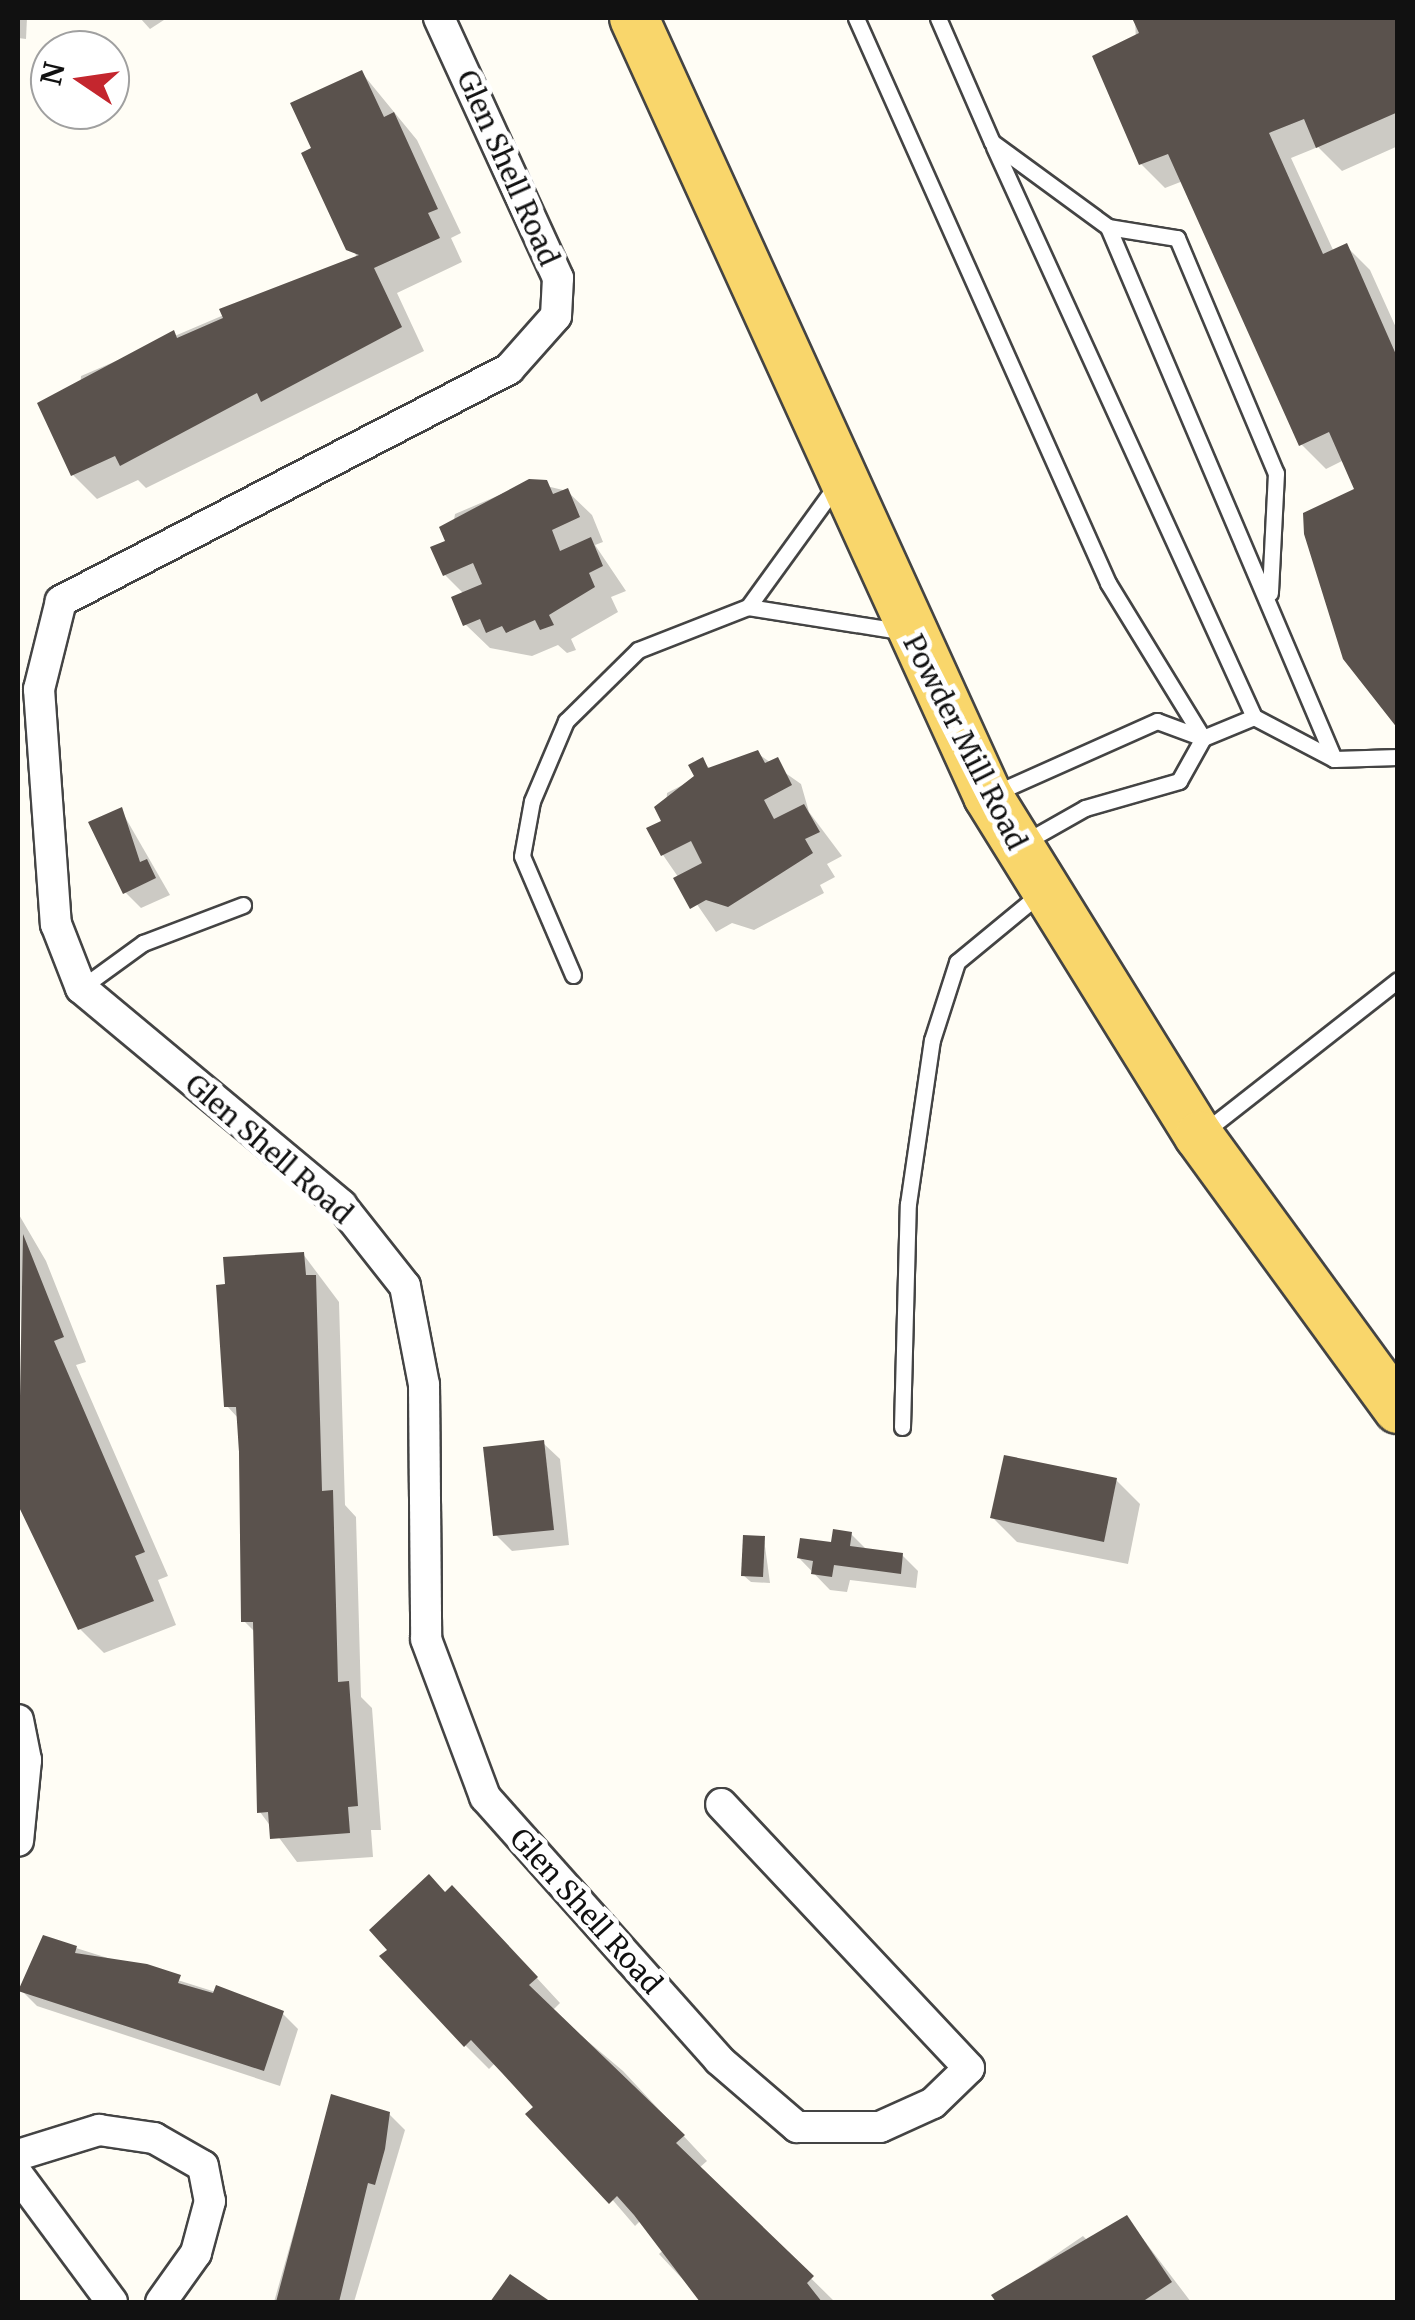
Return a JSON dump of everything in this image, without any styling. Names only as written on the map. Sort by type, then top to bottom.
[{"type":"main road","name":"Powder Mill Road","points":[[634,18],[840,480],[988,796],[1042,892],[1198,1136],[1398,1409]]},
{"type":"street","name":"Glen Shell Road","points":[[439,18],[558,278],[556,316],[509,369],[61,602],[39,689],[56,924],[81,988],[341,1205],[405,1286],[424,1385],[426,1638],[485,1797],[719,2060],[797,2126],[880,2127],[933,2103],[969,2068],[720,1804]]},
{"type":"street","points":[[18,1720],[26,1760],[18,1841]]},
{"type":"street","points":[[18,2155],[99,2130],[154,2138],[203,2166],[210,2202],[196,2253],[161,2302]]},
{"type":"street","points":[[18,2175],[112,2302]]},
{"type":"lane","points":[[856,18],[1108,584],[1203,738]]},
{"type":"lane","points":[[938,18],[1254,717],[1334,760],[1398,756]]},
{"type":"lane","points":[[992,142],[1108,227],[1177,238],[1276,473],[1270,597]]},
{"type":"lane","points":[[1108,227],[1270,597],[1334,760]]},
{"type":"lane","points":[[748,606],[840,480]]},
{"type":"lane","points":[[573,975],[522,856],[532,802],[566,721],[638,650],[748,606],[910,633]]},
{"type":"lane","points":[[1017,847],[1085,808],[1178,781],[1203,738],[1254,717]]},
{"type":"lane","points":[[988,796],[1157,721],[1203,738]]},
{"type":"lane","points":[[902,1427],[908,1204],[932,1040],[957,962],[1042,892]]},
{"type":"lane","points":[[81,988],[143,943],[243,905]]},
{"type":"lane","points":[[1198,1136],[1398,980]]},
{"type":"building","points":[[1132,18],[1398,18],[1398,112],[1316,148],[1304,119],[1269,133],[1323,254],[1347,243],[1398,359],[1398,729],[1343,659],[1304,534],[1303,513],[1354,489],[1329,432],[1299,446],[1168,154],[1139,165],[1092,56],[1139,33]]},
{"type":"building","points":[[362,70],[384,117],[394,112],[438,209],[428,213],[440,238],[374,268],[402,327],[261,402],[257,393],[120,466],[115,456],[71,476],[37,403],[174,330],[177,338],[223,318],[219,309],[359,255],[346,250],[301,153],[311,148],[290,103]]},
{"type":"building","points":[[529,479],[547,480],[553,494],[568,488],[580,517],[552,530],[560,551],[591,537],[603,566],[589,573],[595,587],[549,615],[554,625],[540,630],[535,620],[506,633],[502,626],[486,633],[480,619],[463,626],[451,597],[482,584],[473,563],[443,576],[430,547],[445,541],[439,527]]},
{"type":"building","points":[[758,750],[765,763],[778,757],[792,785],[764,800],[774,819],[804,804],[820,832],[805,839],[813,853],[728,907],[706,900],[690,909],[673,878],[702,863],[691,841],[661,856],[646,828],[661,821],[654,807],[694,776],[688,765],[703,757],[708,768]]},
{"type":"building","points":[[122,807],[140,862],[147,859],[156,878],[123,894],[88,822]]},
{"type":"building","points":[[23,1234],[64,1337],[54,1341],[145,1552],[135,1556],[154,1601],[78,1630],[18,1505]]},
{"type":"building","points":[[304,1252],[306,1275],[316,1275],[322,1491],[333,1490],[338,1682],[349,1681],[358,1806],[348,1807],[350,1833],[270,1839],[268,1812],[257,1813],[253,1622],[241,1622],[236,1407],[224,1407],[216,1285],[225,1284],[223,1257]]},
{"type":"building","points":[[544,1440],[554,1530],[493,1536],[483,1447]]},
{"type":"building","points":[[1004,1455],[1117,1478],[1104,1542],[990,1518]]},
{"type":"building","points":[[833,1529],[852,1532],[850,1546],[903,1553],[901,1574],[834,1565],[832,1577],[811,1574],[813,1561],[797,1558],[800,1538],[831,1542]]},
{"type":"building","points":[[743,1535],[765,1536],[763,1577],[741,1576]]},
{"type":"building","points":[[429,1874],[445,1892],[452,1885],[538,1977],[529,1985],[685,2135],[676,2143],[814,2276],[807,2283],[822,2302],[700,2302],[617,2196],[609,2204],[525,2114],[533,2107],[502,2073],[471,2040],[464,2047],[379,1956],[387,1950],[369,1930]]},
{"type":"building","points":[[43,1935],[77,1946],[75,1953],[147,1964],[181,1975],[178,1983],[213,1993],[216,1985],[284,2011],[264,2071],[18,1991]]},
{"type":"building","points":[[331,2094],[390,2112],[385,2149],[375,2185],[368,2183],[339,2302],[276,2302]]},
{"type":"building","points":[[1127,2215],[1172,2282],[1142,2302],[996,2302],[991,2295]]},
{"type":"building","points":[[510,2274],[551,2302],[490,2302]]}]
